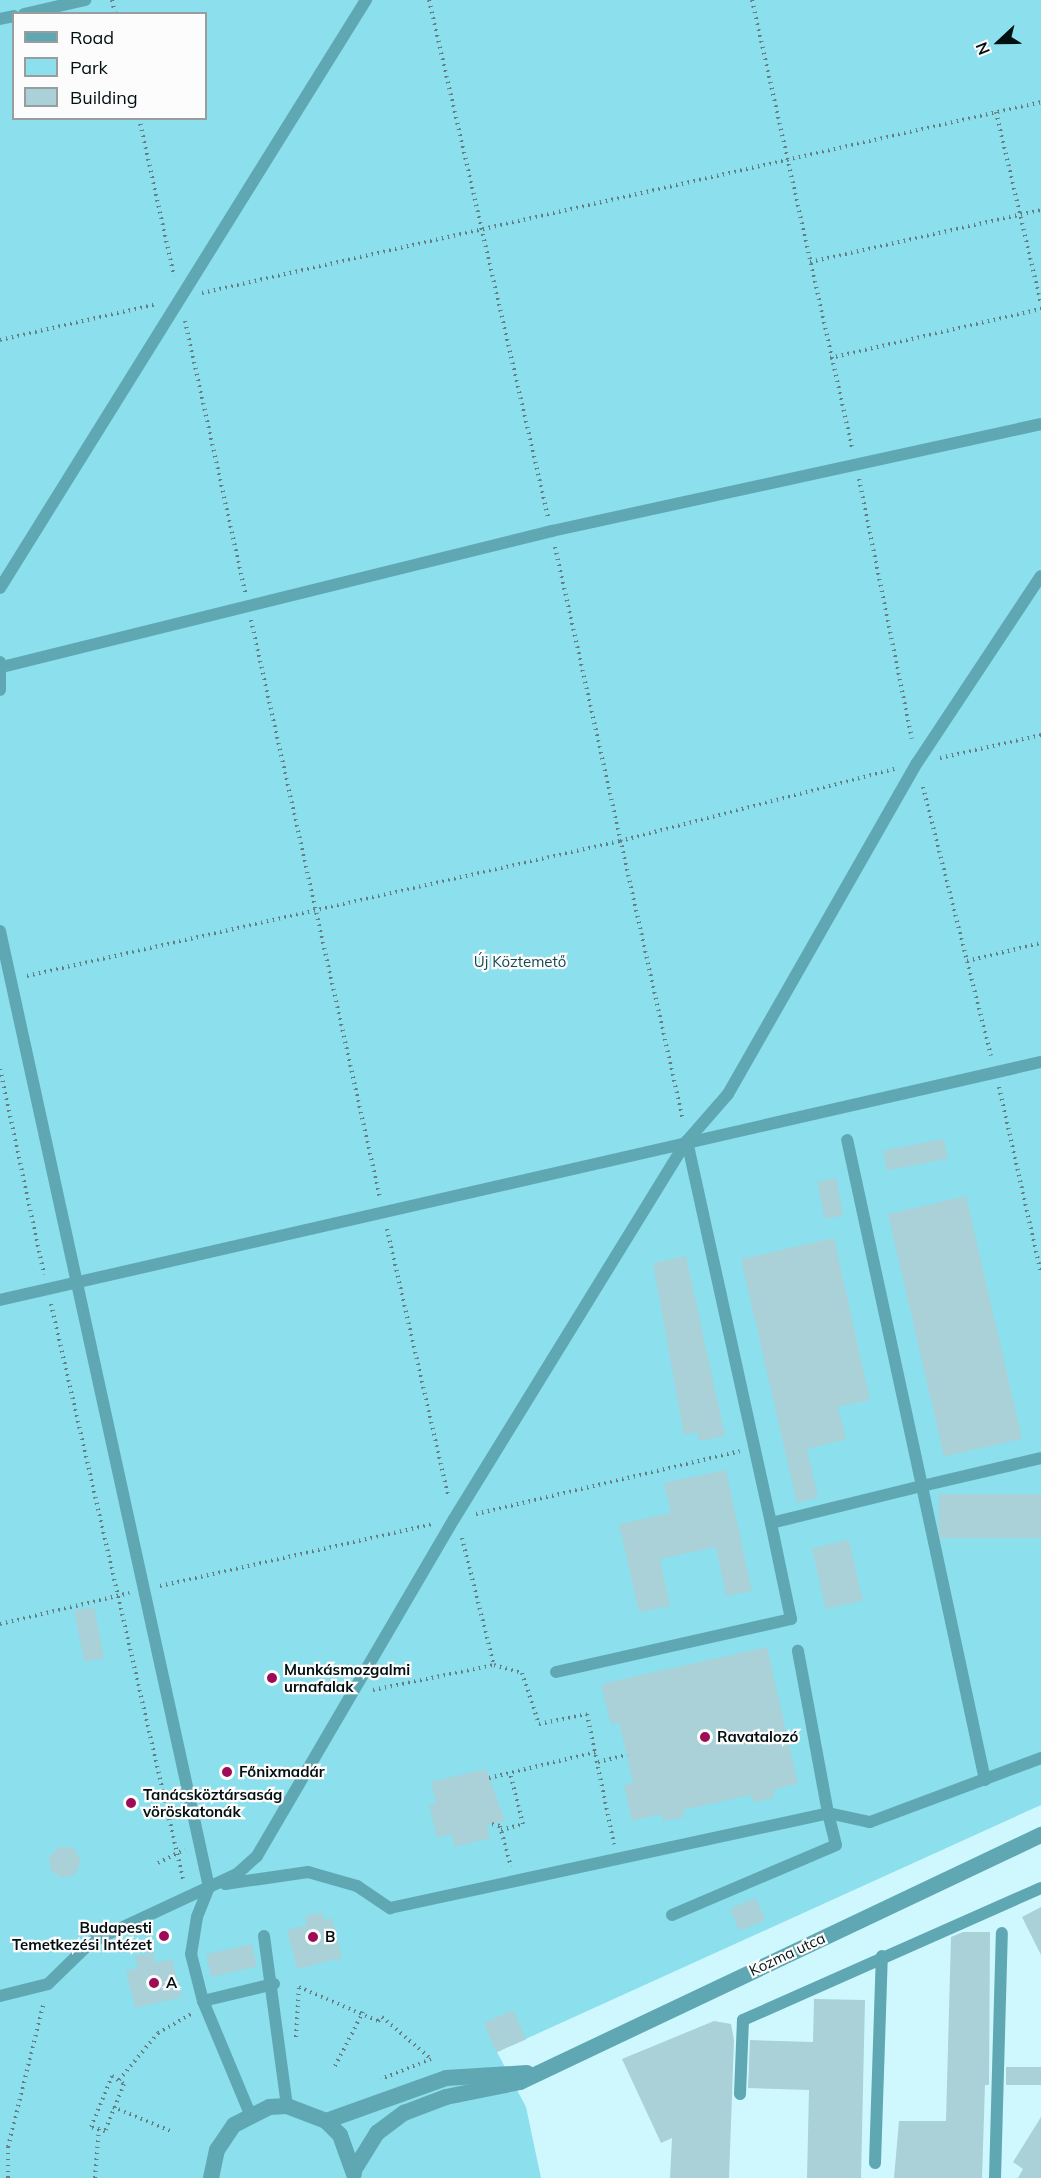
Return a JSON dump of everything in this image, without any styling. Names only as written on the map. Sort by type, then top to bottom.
[{"type":"street","name":"Kozma utca","points":[[356,2175],[377,2133],[404,2113],[446,2097],[520,2082],[532,2073],[1041,1835]]},
{"type":"street","name":"Kozma utca","points":[[356,2175],[340,2135],[326,2121],[446,2078],[532,2073]]},
{"type":"street","points":[[211,2178],[224,2137],[250,2114],[287,2106],[326,2121]]},
{"type":"lane","points":[[33,12],[85,0]]},
{"type":"lane","points":[[0,588],[366,0]]},
{"type":"lane","points":[[0,690],[1,664],[552,531],[1041,424]]},
{"type":"lane","points":[[0,1995],[48,1984],[91,1942],[209,1887],[257,1856],[346,1696],[431,1564],[454,1519],[687,1141],[728,1094],[917,763],[1041,576]]},
{"type":"lane","points":[[0,932],[146,1589],[209,1887],[192,1940],[203,2001],[250,2114]]},
{"type":"lane","points":[[0,1300],[384,1215],[687,1141],[1041,1062]]},
{"type":"lane","points":[[847,1140],[985,1780]]},
{"type":"lane","points":[[556,1672],[791,1619],[687,1141]]},
{"type":"lane","points":[[771,1523],[1041,1458]]},
{"type":"lane","points":[[672,1915],[836,1845],[798,1651]]},
{"type":"lane","points":[[209,1887],[308,1872],[357,1886],[390,1908],[617,1856],[828,1813],[870,1822],[1041,1758]]},
{"type":"lane","points":[[740,2094],[743,2020],[882,1956],[1041,1888]]},
{"type":"lane","points":[[995,2178],[1002,1933]]},
{"type":"lane","points":[[264,1936],[274,1984],[287,2106]]},
{"type":"lane","points":[[875,2163],[882,1956]]},
{"type":"lane","points":[[203,2001],[274,1984]]},
{"type":"path","points":[[429,0],[552,531],[687,1141]]},
{"type":"path","points":[[752,0],[830,358],[856,465],[917,763],[996,1073],[1041,1274]]},
{"type":"path","points":[[0,340],[480,228],[1041,102]]},
{"type":"path","points":[[830,358],[1041,307],[996,112]]},
{"type":"path","points":[[139,120],[384,1215],[454,1519],[494,1665]]},
{"type":"path","points":[[810,262],[1041,210]]},
{"type":"path","points":[[10,980],[620,841],[917,763],[1041,735]]},
{"type":"path","points":[[967,960],[1041,943]]},
{"type":"path","points":[[0,1069],[183,1880]]},
{"type":"path","points":[[0,1624],[752,1448]]},
{"type":"path","points":[[346,1696],[494,1665],[522,1673],[539,1724],[586,1714],[617,1856]]},
{"type":"path","points":[[489,1778],[596,1752]]},
{"type":"path","points":[[598,1762],[627,1755]]},
{"type":"path","points":[[501,1830],[523,1824],[510,1773]]},
{"type":"path","points":[[492,1824],[501,1830],[514,1880]]},
{"type":"path","points":[[158,1863],[177,1851],[201,1846]]},
{"type":"path","points":[[8,2178],[8,2147],[48,1984]]},
{"type":"path","points":[[296,2046],[299,1986],[398,2027],[431,2059]]},
{"type":"path","points":[[119,2080],[158,2033],[196,2011],[201,2022]]},
{"type":"path","points":[[335,2066],[363,2012]]},
{"type":"path","points":[[112,2076],[119,2080],[124,2084],[105,2131],[91,2127],[105,2086],[112,2076]]},
{"type":"path","points":[[113,2107],[173,2132]]},
{"type":"path","points":[[94,2178],[99,2128]]},
{"type":"green space","name":"Új Köztemető","points":[[0,0],[1041,0],[1041,1805],[497,2052],[526,2107],[541,2178],[0,2178]]},
{"type":"building","points":[[944,1139],[948,1159],[887,1170],[883,1151]]},
{"type":"building","points":[[836,1178],[843,1215],[825,1219],[817,1182]]},
{"type":"building","points":[[966,1196],[1022,1439],[944,1457],[888,1214]]},
{"type":"building","points":[[834,1238],[870,1400],[838,1407],[846,1439],[807,1449],[818,1497],[797,1503],[741,1259]]},
{"type":"building","points":[[686,1256],[725,1436],[699,1441],[697,1432],[684,1435],[653,1263]]},
{"type":"building","points":[[726,1470],[752,1591],[726,1596],[716,1547],[660,1559],[670,1606],[639,1612],[619,1524],[671,1513],[664,1483]]},
{"type":"building","points":[[939,1494],[1041,1494],[1041,1538],[939,1538]]},
{"type":"building","points":[[849,1540],[863,1600],[826,1609],[812,1549]]},
{"type":"building","points":[[94,1607],[104,1658],[84,1662],[74,1611]]},
{"type":"building","name":"Ravatalozó","points":[[767,1647],[798,1784],[773,1790],[774,1798],[754,1803],[751,1795],[683,1810],[685,1817],[663,1821],[661,1814],[632,1821],[624,1785],[633,1783],[627,1755],[619,1723],[611,1724],[601,1684]]},
{"type":"building","points":[[486,1769],[505,1821],[487,1825],[490,1838],[455,1847],[451,1834],[437,1838],[429,1805],[436,1803],[431,1782]]},
{"type":"building","points":[[59,1847],[74,1848],[81,1860],[76,1874],[63,1878],[51,1871],[49,1857]]},
{"type":"building","points":[[756,1898],[765,1920],[739,1931],[730,1908]]},
{"type":"building","points":[[1041,1907],[1041,1955],[1022,1917]]},
{"type":"building","name":"B","points":[[322,1912],[324,1920],[332,1918],[342,1958],[297,1969],[287,1930],[307,1925],[305,1916]]},
{"type":"building","points":[[963,1932],[990,1932],[989,2085],[985,2085],[982,2178],[894,2178],[899,2121],[946,2121],[951,1937]]},
{"type":"building","points":[[252,1944],[257,1966],[211,1977],[206,1955]]},
{"type":"building","name":"A","points":[[153,1952],[156,1963],[172,1959],[182,1997],[135,2008],[126,1971],[138,1968],[135,1956]]},
{"type":"building","points":[[814,1999],[865,2000],[861,2178],[807,2178],[809,2090],[748,2088],[750,2040],[813,2042]]},
{"type":"building","points":[[513,2010],[526,2039],[497,2052],[484,2023]]},
{"type":"building","points":[[714,2021],[731,2024],[734,2040],[729,2178],[670,2178],[672,2138],[661,2143],[622,2059]]},
{"type":"building","points":[[1006,2067],[1041,2067],[1041,2085],[1006,2085]]},
{"type":"building","points":[[1041,2117],[1041,2178],[1018,2178],[1023,2169],[1013,2162]]},
{"type":"place","name":"Munkásmozgalmi urnafalak","points":[[272,1678]]},
{"type":"place","name":"Ravatalozó","points":[[705,1737]]},
{"type":"place","name":"Főnixmadár","points":[[227,1772]]},
{"type":"place","name":"Tanácsköztársaság vöröskatonák","points":[[131,1803]]},
{"type":"place","name":"Budapesti Temetkezési Intézet","points":[[164,1936]]},
{"type":"place","name":"B","points":[[313,1937]]},
{"type":"place","name":"A","points":[[154,1983]]}]
